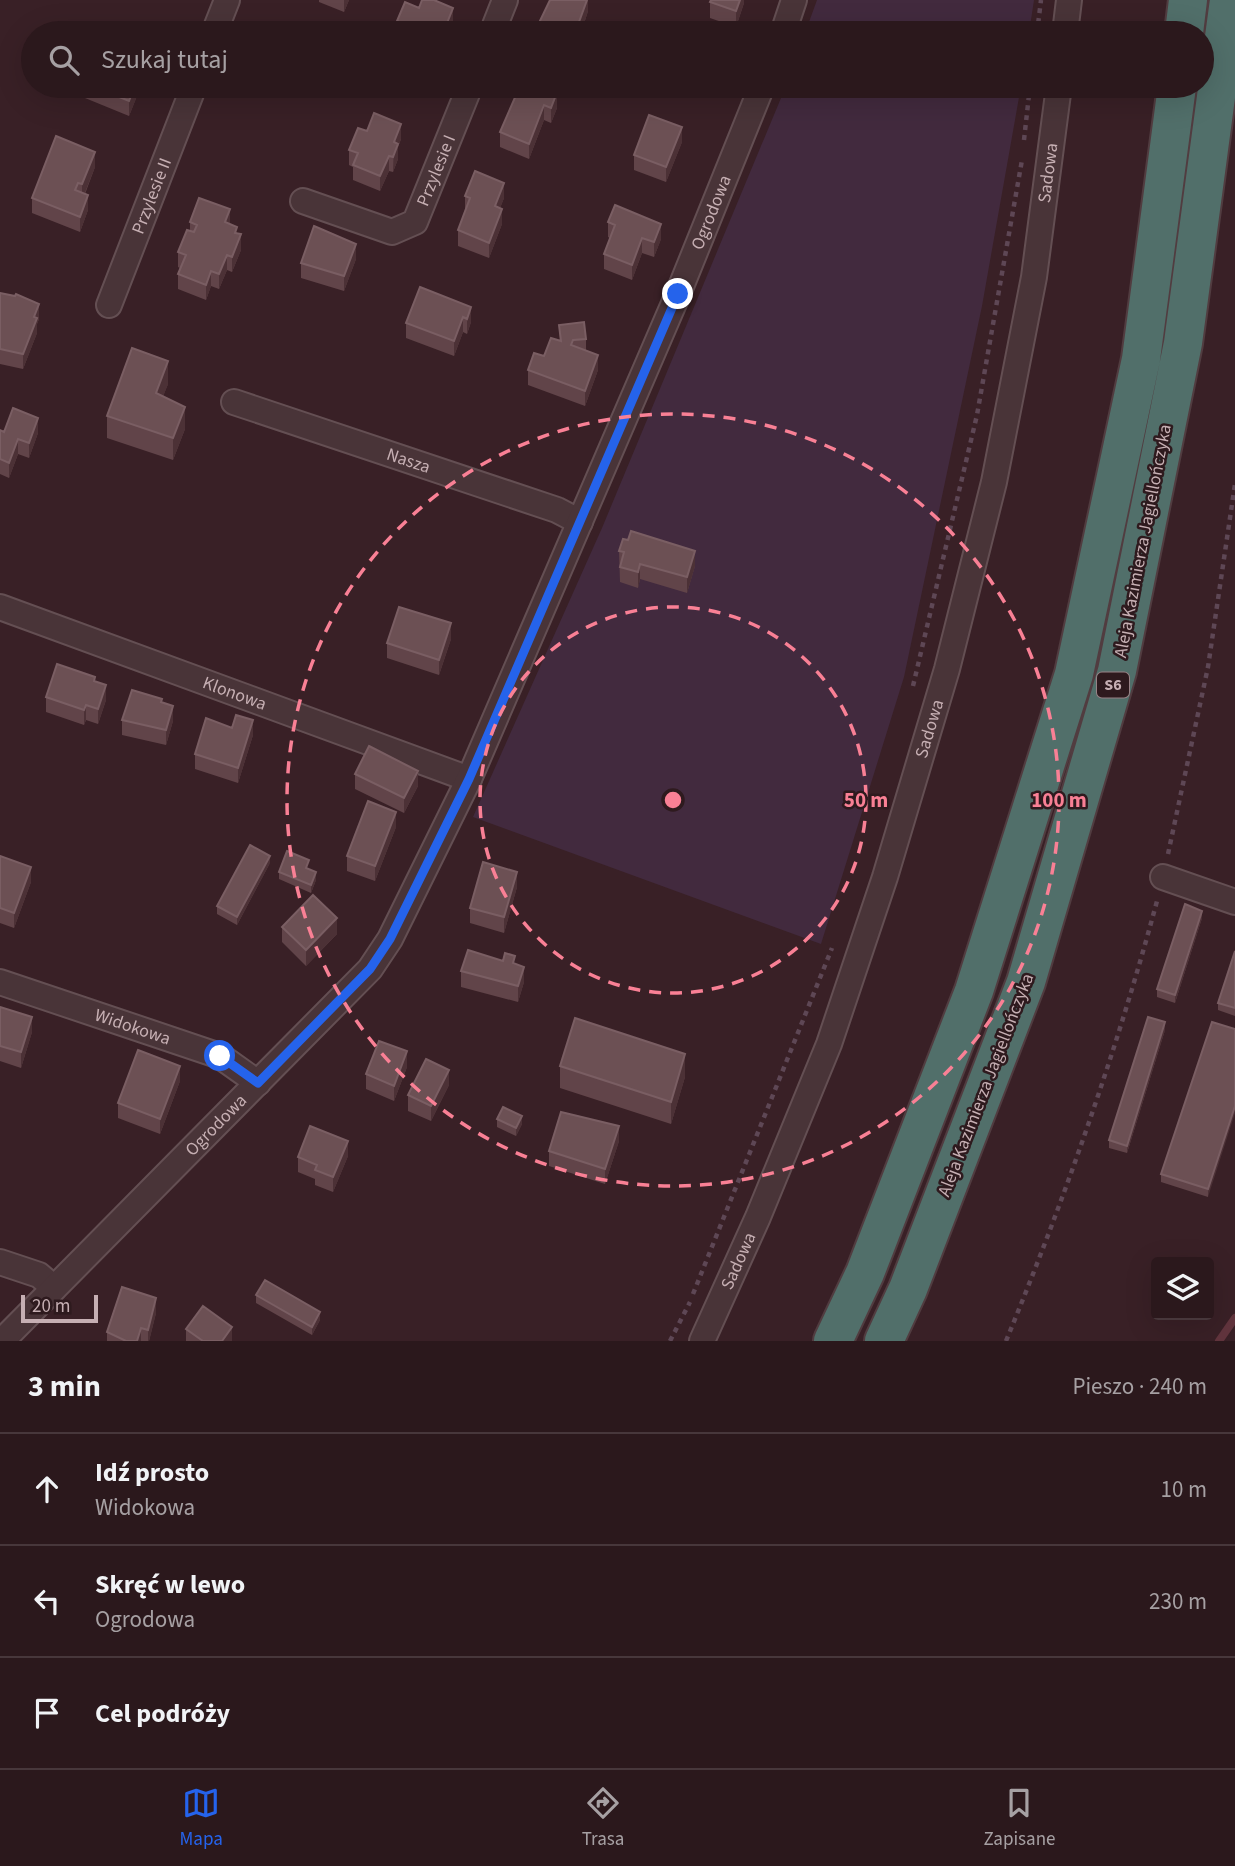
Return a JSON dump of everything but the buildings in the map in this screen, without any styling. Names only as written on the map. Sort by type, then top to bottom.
[{"type":"highway","points":[[1185,21],[1188,0]]},
{"type":"highway","name":"Aleja Kazimierza Jagiellończyka","points":[[884,1341],[908,1289],[1026,982],[1117,671],[1183,343],[1229,0]]},
{"type":"highway","name":"S6","points":[[833,1341],[865,1273],[974,991],[1074,674],[1141,359],[1175,98]]},
{"type":"street","points":[[218,21],[226,0]]},
{"type":"street","points":[[497,21],[505,0]]},
{"type":"street","points":[[787,21],[794,0]]},
{"type":"street","points":[[1066,21],[1069,0]]},
{"type":"street","name":"Przylesie II","points":[[110,305],[189,98]]},
{"type":"street","name":"Przylesie I","points":[[303,201],[392,232],[415,222],[465,98]]},
{"type":"street","name":"Ogrodowa","points":[[2,1341],[370,969],[390,939],[469,779],[678,294],[757,98]]},
{"type":"street","name":"Sadowa","points":[[702,1341],[758,1217],[829,1044],[885,877],[947,669],[994,482],[1034,277],[1057,98]]},
{"type":"street","name":"Nasza","points":[[234,402],[557,510],[580,522]]},
{"type":"street","name":"Klonowa","points":[[0,607],[469,779]]},
{"type":"street","points":[[1163,877],[1235,902]]},
{"type":"street","name":"Widokowa","points":[[0,982],[220,1056],[258,1083]]},
{"type":"street","points":[[0,1262],[39,1275],[54,1288]]},
{"type":"path","points":[[1038,21],[1041,0]]},
{"type":"path","points":[[1023,145],[1029,98]]},
{"type":"path","points":[[911,696],[976,415],[1022,157]]},
{"type":"path","points":[[1006,1341],[1101,1088],[1133,991],[1163,877],[1208,667],[1235,484]]},
{"type":"path","points":[[670,1341],[692,1297],[833,947]]},
{"type":"shaded area","points":[[817,0],[1034,0],[1031,21],[809,21]]},
{"type":"shaded area","points":[[781,98],[1019,98],[982,306],[904,677],[821,944],[473,817],[602,528]]},
{"type":"waterway","points":[[1219,1341],[1235,1318]]},
{"type":"route","points":[[220,1056],[258,1083],[370,969],[390,939],[469,779],[678,294]]}]
